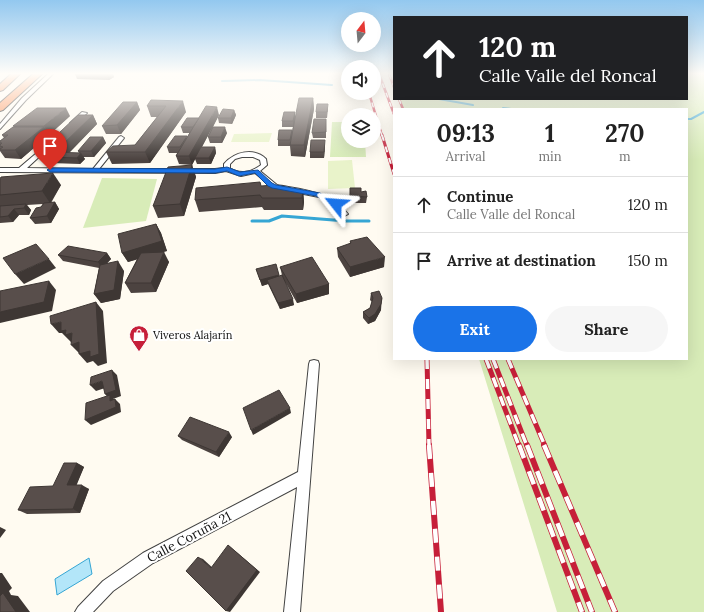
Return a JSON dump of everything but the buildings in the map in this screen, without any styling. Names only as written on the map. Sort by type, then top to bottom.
[{"type":"street","points":[[0,127],[22,103]]},
{"type":"street","points":[[67,128],[84,113]]},
{"type":"street","points":[[94,171],[121,138]]},
{"type":"street","points":[[21,170],[56,139]]},
{"type":"street","points":[[0,170],[215,171],[227,169],[239,174],[256,171],[264,165],[263,159],[256,155],[232,158],[227,164],[227,169]]},
{"type":"street","points":[[256,171],[270,184],[275,186],[327,198],[336,204],[344,214]]},
{"type":"street","points":[[292,612],[314,364]]},
{"type":"street","name":"Calle Coruña 21","points":[[83,612],[108,586],[148,558],[304,476]]},
{"type":"green space","points":[[399,103],[704,103],[704,612],[557,612],[479,360],[688,360],[688,108],[401,108]]},
{"type":"green space","points":[[332,122],[341,122],[341,148],[365,148],[366,157],[330,157]]},
{"type":"green space","points":[[272,133],[269,142],[231,142],[234,134]]},
{"type":"green space","points":[[352,160],[355,188],[328,189],[328,161]]},
{"type":"green space","points":[[102,178],[157,179],[146,221],[83,228]]},
{"type":"water","points":[[89,558],[92,574],[57,595],[55,579]]},
{"type":"waterway","points":[[459,103],[473,105]]},
{"type":"waterway","points":[[688,119],[691,119],[704,112]]},
{"type":"waterway","points":[[252,221],[269,221],[282,216],[346,221],[369,221]]},
{"type":"railway","points":[[372,103],[382,136]]},
{"type":"railway","points":[[390,103],[393,111]]},
{"type":"railway","points":[[400,103],[403,108]]},
{"type":"railway","points":[[382,135],[393,171]]},
{"type":"railway","points":[[427,360],[429,446]]},
{"type":"railway","points":[[486,360],[519,446]]},
{"type":"railway","points":[[493,360],[527,446]]},
{"type":"railway","points":[[508,360],[545,446]]},
{"type":"railway","points":[[429,445],[441,612]]},
{"type":"railway","points":[[519,445],[582,612]]},
{"type":"railway","points":[[527,445],[592,612]]},
{"type":"railway","points":[[544,445],[615,612]]},
{"type":"place","name":"Viveros Alajarín","points":[[139,352]]},
{"type":"route","points":[[50,170],[215,171],[227,169],[239,174],[256,171],[270,184],[280,188],[323,196],[336,204]]}]
